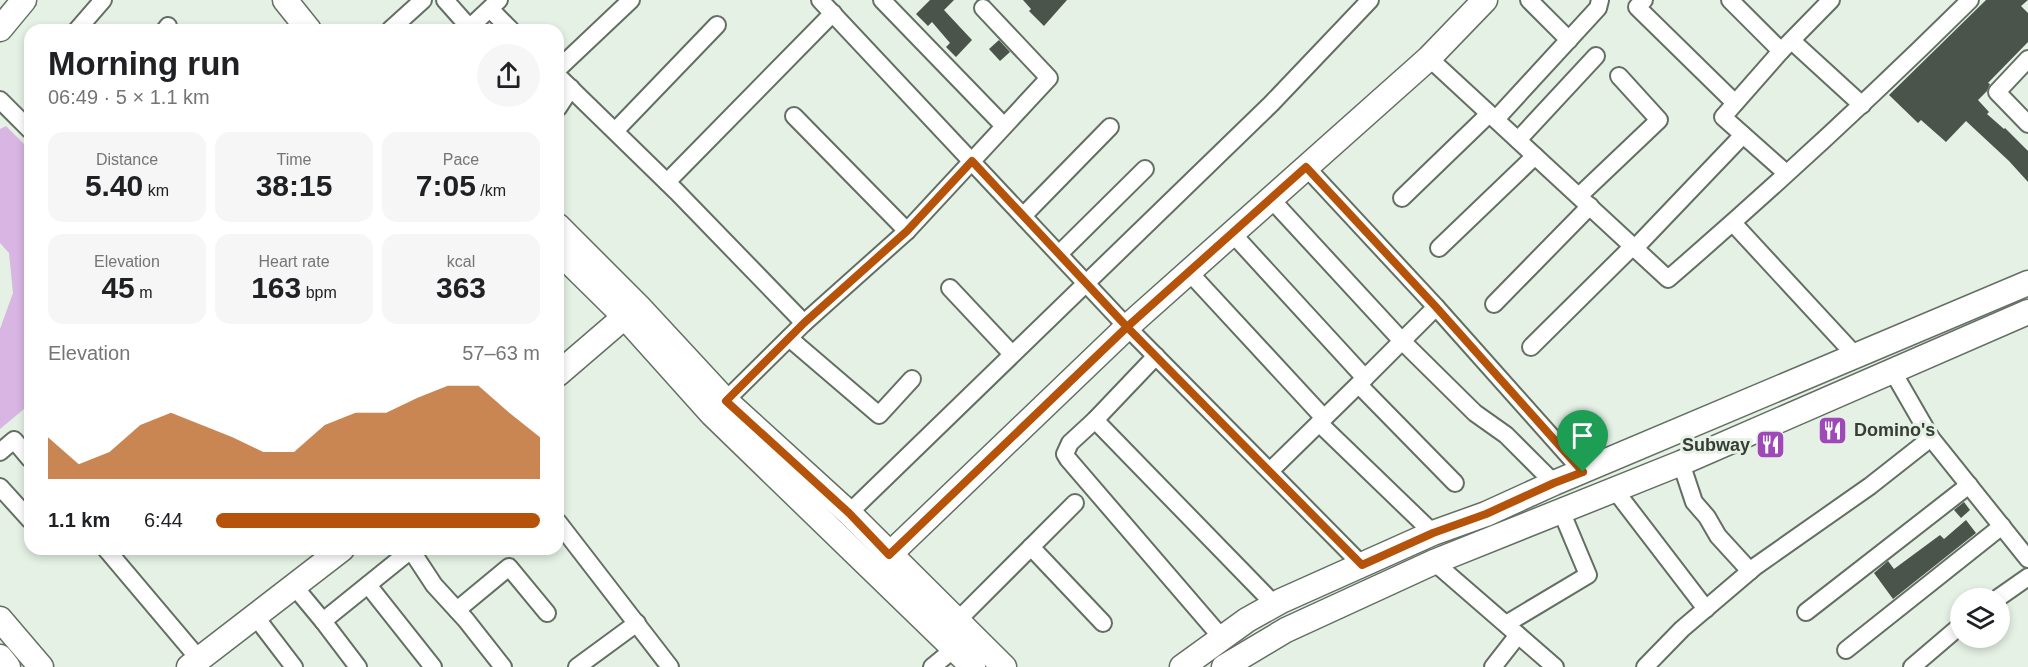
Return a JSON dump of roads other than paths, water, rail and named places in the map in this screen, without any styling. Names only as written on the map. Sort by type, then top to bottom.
[{"type":"street","points":[[82,24],[103,0]]},
{"type":"street","points":[[285,0],[304,24]]},
{"type":"street","points":[[306,0],[324,24]]},
{"type":"street","points":[[397,24],[423,0]]},
{"type":"street","points":[[445,0],[464,24]]},
{"type":"street","points":[[564,63],[631,0]]},
{"type":"street","points":[[820,0],[1127,327],[1362,565]]},
{"type":"street","points":[[882,0],[1005,126]]},
{"type":"street","points":[[849,513],[1271,104],[1370,0]]},
{"type":"street","points":[[889,555],[1127,327],[1429,58],[1485,0]]},
{"type":"street","points":[[1529,0],[1569,40]]},
{"type":"street","points":[[1402,198],[1492,117],[1569,40],[1598,8],[1600,0]]},
{"type":"street","points":[[1644,0],[1637,8],[1735,103]]},
{"type":"street","points":[[1730,0],[1862,105]]},
{"type":"street","points":[[1786,173],[1723,117],[1786,46],[1831,0]]},
{"type":"street","points":[[1429,58],[1668,279],[1733,223],[1887,82],[1970,0]]},
{"type":"street","points":[[0,17],[22,2]]},
{"type":"street","points":[[0,29],[22,2]]},
{"type":"street","points":[[719,407],[804,323],[907,231],[1049,78],[983,3]]},
{"type":"street","points":[[473,24],[495,4],[507,24]]},
{"type":"street","points":[[667,182],[833,13]]},
{"type":"street","points":[[615,131],[717,25]]},
{"type":"street","points":[[1518,140],[1596,56]]},
{"type":"street","points":[[2028,59],[1997,92],[2028,124]]},
{"type":"street","points":[[1494,304],[1659,120],[1619,76]]},
{"type":"street","points":[[564,81],[667,182],[804,323]]},
{"type":"street","points":[[564,99],[571,88]]},
{"type":"street","points":[[0,100],[24,124]]},
{"type":"street","points":[[794,116],[907,231]]},
{"type":"street","points":[[1023,216],[1110,127]]},
{"type":"street","points":[[1531,347],[1634,247],[1743,135]]},
{"type":"street","points":[[1439,248],[1535,156]]},
{"type":"street","points":[[1306,167],[1436,307],[1583,472]]},
{"type":"street","points":[[1059,254],[1145,169]]},
{"type":"street","points":[[1271,199],[1402,341],[1475,413],[1506,435],[1554,483]]},
{"type":"street","points":[[1733,223],[1855,356]]},
{"type":"street","points":[[564,233],[631,311],[719,407],[973,667]]},
{"type":"street","points":[[1232,233],[1362,382],[1455,483]]},
{"type":"street","points":[[564,256],[631,311]]},
{"type":"street","points":[[1189,272],[1321,421],[1433,533]]},
{"type":"street","points":[[1182,667],[1274,604],[1433,533],[1486,514],[1554,483],[2028,283]]},
{"type":"street","points":[[950,288],[1012,354]]},
{"type":"street","points":[[1270,471],[1436,307]]},
{"type":"street","points":[[564,369],[631,311]]},
{"type":"street","points":[[1224,667],[1286,630],[1434,562],[1562,513],[1614,489],[1681,463],[2028,312]]},
{"type":"street","points":[[789,338],[879,415],[912,379]]},
{"type":"street","points":[[1156,356],[1066,448],[1065,454],[1222,638]]},
{"type":"street","points":[[1893,372],[1931,438],[2027,555]]},
{"type":"street","points":[[719,407],[849,513],[1004,667]]},
{"type":"street","points":[[1095,420],[1274,604]]},
{"type":"street","points":[[1645,667],[1682,630],[1750,571],[1870,486],[1931,438]]},
{"type":"street","points":[[0,452],[14,440],[24,452]]},
{"type":"street","points":[[1681,463],[1694,502],[1707,517],[1718,536],[1750,571]]},
{"type":"street","points":[[1806,612],[1969,486]]},
{"type":"street","points":[[0,487],[24,513]]},
{"type":"street","points":[[1614,489],[1706,609]]},
{"type":"street","points":[[957,621],[1075,503]]},
{"type":"street","points":[[1493,667],[1512,630],[1588,575],[1562,513]]},
{"type":"street","points":[[1846,650],[2002,526]]},
{"type":"street","points":[[564,530],[670,667]]},
{"type":"street","points":[[1031,547],[1103,623]]},
{"type":"street","points":[[111,555],[194,663],[331,555]]},
{"type":"street","points":[[322,621],[405,555]]},
{"type":"street","points":[[414,555],[434,585],[503,667]]},
{"type":"street","points":[[1434,562],[1555,667]]},
{"type":"street","points":[[457,610],[509,567],[548,613]]},
{"type":"street","points":[[2010,590],[2028,577]]},
{"type":"street","points":[[368,585],[433,667]]},
{"type":"street","points":[[294,586],[358,667]]},
{"type":"street","points":[[255,616],[294,667]]},
{"type":"street","points":[[0,619],[41,667]]},
{"type":"street","points":[[579,666],[637,623]]},
{"type":"street","points":[[1912,667],[1950,635]]},
{"type":"street","points":[[932,667],[954,649]]},
{"type":"street","points":[[0,657],[8,667]]},
{"type":"place","name":"Domino's","points":[[1833,430]]},
{"type":"place","name":"Subway","points":[[1771,445]]}]
